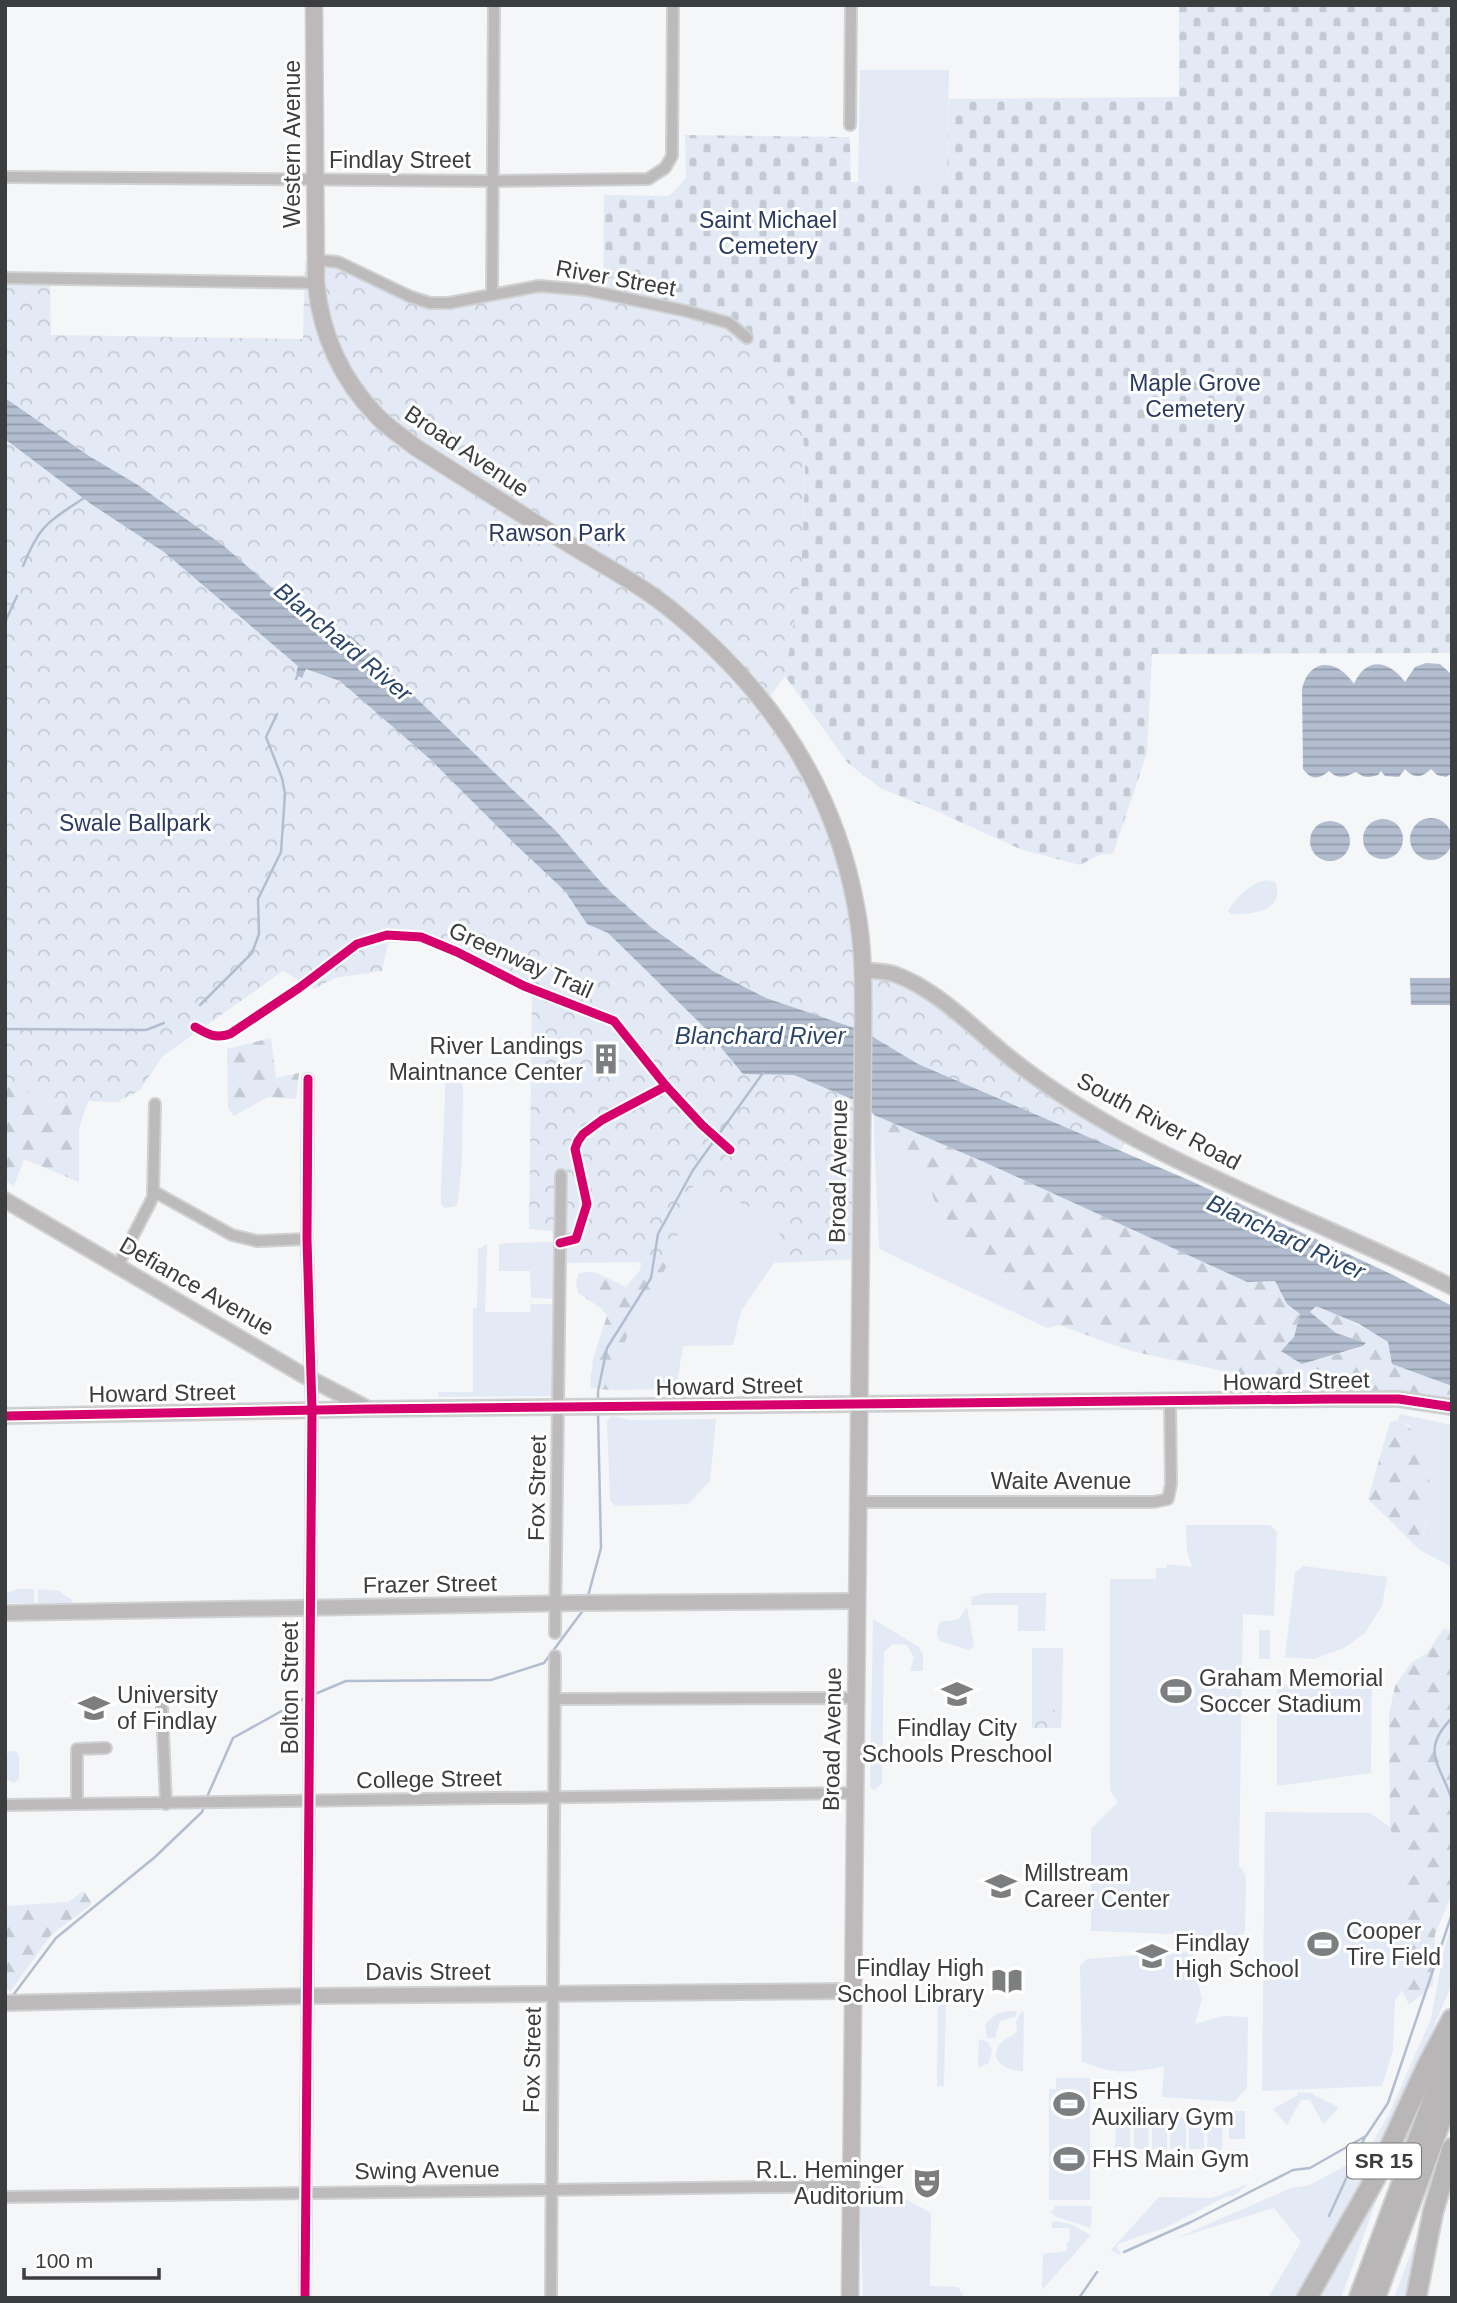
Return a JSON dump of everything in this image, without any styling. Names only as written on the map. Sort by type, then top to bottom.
[{"type":"highway","name":"SR 15","points":[[1307,2298],[1376,2177],[1427,2066],[1452,2019]]},
{"type":"highway","points":[[1359,2298],[1452,2048]]},
{"type":"highway","points":[[1375,2298],[1452,2091]]},
{"type":"highway","name":"SR 15","points":[[1416,2298],[1433,2212],[1452,2148]]},
{"type":"main road","name":"Western Avenue","points":[[314,5],[316,283]]},
{"type":"main road","name":"Broad Avenue","points":[[316,283],[320,313],[332,351],[357,393],[378,418],[415,447],[672,610],[718,651],[765,702],[806,764],[838,837],[856,908],[863,970],[850,2298]]},
{"type":"street","points":[[492,294],[494,5]]},
{"type":"street","name":"Findlay Street","points":[[5,177],[493,181],[641,180],[654,177],[666,168],[673,150],[673,5]]},
{"type":"street","points":[[850,125],[851,5]]},
{"type":"street","name":"River Street","points":[[314,260],[338,262],[430,303],[449,303],[539,286],[603,293],[729,323],[747,338]]},
{"type":"street","points":[[5,278],[316,283]]},
{"type":"street","name":"South River Road","points":[[863,970],[891,973],[921,987],[1043,1084],[1181,1162],[1452,1287]]},
{"type":"street","name":"Bolton Street","points":[[305,2298],[312,1410],[308,1342],[308,1079]]},
{"type":"street","points":[[118,1265],[151,1203],[155,1104]]},
{"type":"street","name":"Fox Street","points":[[555,1633],[561,1175]]},
{"type":"street","points":[[153,1191],[244,1239],[307,1239]]},
{"type":"street","name":"Defiance Avenue","points":[[5,1200],[311,1379],[368,1409]]},
{"type":"street","name":"Howard Street","points":[[5,1416],[368,1409],[1385,1399],[1452,1408]]},
{"type":"street","name":"Waite Avenue","points":[[857,1503],[1154,1503],[1168,1499],[1171,1484],[1170,1402]]},
{"type":"street","name":"Frazer Street","points":[[5,1613],[856,1601]]},
{"type":"street","name":"Fox Street","points":[[551,2298],[555,1656]]},
{"type":"street","points":[[555,1699],[855,1698]]},
{"type":"street","points":[[162,1708],[166,1804]]},
{"type":"street","points":[[77,1804],[76,1749],[106,1748]]},
{"type":"street","name":"College Street","points":[[5,1805],[854,1793]]},
{"type":"street","name":"Davis Street","points":[[12,2003],[307,1996],[852,1991]]},
{"type":"street","name":"Swing Avenue","points":[[5,2197],[850,2186]]},
{"type":"green space","name":"Maple Grove Cemetery","points":[[1179,5],[1452,5],[1452,653],[1152,654],[1147,753],[1113,854],[1101,854],[1080,865],[1020,849],[880,788],[848,763],[785,676],[801,578],[805,475],[803,437],[603,293],[604,195],[669,196],[686,178],[685,135],[850,137],[851,182],[947,183],[949,99],[1179,97]]},
{"type":"green space","points":[[860,70],[949,70],[947,183],[858,183]]},
{"type":"green space","points":[[305,261],[332,261],[423,301],[539,286],[729,323],[769,360],[782,382],[803,437],[805,475],[801,578],[785,676],[765,703],[818,788],[846,862],[863,970],[921,987],[1043,1084],[1129,1134],[1105,1181],[863,1079],[860,1259],[774,1263],[782,1221],[694,1183],[669,1262],[559,1263],[552,1231],[529,1229],[532,995],[425,942],[388,943],[382,971],[335,978],[314,989],[283,971],[163,1056],[139,1091],[117,1102],[51,1100],[5,1084],[5,278],[50,279],[51,335],[303,339]]},
{"type":"green space","points":[[1266,880],[1275,882],[1277,892],[1276,900],[1271,906],[1247,914],[1230,914],[1228,911],[1239,896],[1254,884]]},
{"type":"green space","points":[[271,1038],[276,1078],[299,1073],[296,1099],[268,1097],[234,1116],[228,1108],[227,1049]]},
{"type":"green space","points":[[459,1078],[463,1088],[462,1161],[458,1201],[456,1206],[445,1208],[441,1204],[445,1081]]},
{"type":"green space","points":[[5,1084],[51,1100],[88,1101],[79,1128],[79,1182],[24,1159],[14,1186],[5,1181]]},
{"type":"green space","points":[[874,1115],[1247,1282],[1275,1281],[1287,1304],[1300,1314],[1294,1337],[1302,1364],[1363,1347],[1366,1343],[1336,1333],[1310,1312],[1316,1306],[1372,1332],[1427,1372],[1452,1386],[1452,1401],[1430,1395],[1293,1386],[1131,1351],[1059,1325],[975,1262],[934,1200],[923,1164],[874,1135]]},
{"type":"green space","points":[[874,1135],[923,1164],[934,1200],[975,1262],[1059,1325],[1047,1328],[879,1249]]},
{"type":"green space","points":[[694,1183],[782,1221],[774,1263],[741,1311],[733,1345],[683,1346],[676,1389],[610,1390],[626,1339],[669,1262]]},
{"type":"green space","points":[[694,1183],[669,1262],[626,1339],[610,1390],[590,1388],[593,1359],[607,1316],[601,1308],[578,1293],[576,1282],[579,1273],[595,1272],[626,1287],[640,1270],[647,1220]]},
{"type":"green space","points":[[554,1242],[559,1263],[559,1299],[531,1298],[530,1271],[499,1271],[499,1245]]},
{"type":"green space","points":[[487,1244],[485,1312],[530,1312],[531,1304],[550,1304],[559,1308],[558,1396],[439,1397],[438,1392],[473,1392],[473,1309],[477,1308],[478,1249]]},
{"type":"green space","points":[[1400,1414],[1452,1425],[1452,1567],[1420,1550],[1427,1520],[1410,1426],[1398,1420]]},
{"type":"green space","points":[[611,1416],[630,1420],[716,1419],[710,1481],[688,1504],[616,1506],[610,1501],[607,1422]]},
{"type":"green space","points":[[1398,1420],[1412,1430],[1422,1444],[1427,1460],[1429,1497],[1420,1550],[1368,1499],[1390,1422]]},
{"type":"green space","points":[[1186,1525],[1270,1525],[1277,1532],[1274,1616],[1243,1614],[1239,1866],[1246,1875],[1245,1931],[1236,1944],[1178,1940],[1173,1934],[1091,1931],[1091,1829],[1118,1802],[1110,1790],[1110,1579],[1156,1579],[1156,1568],[1166,1568],[1167,1564],[1192,1567],[1187,1551]]},
{"type":"green space","points":[[1303,1566],[1387,1577],[1382,1606],[1365,1633],[1344,1648],[1314,1659],[1285,1657],[1295,1573]]},
{"type":"green space","points":[[17,1589],[34,1589],[34,1603],[5,1603],[5,1594]]},
{"type":"green space","points":[[38,1589],[59,1591],[73,1601],[38,1603]]},
{"type":"green space","points":[[986,1593],[1046,1593],[1045,1631],[1018,1631],[1018,1605],[971,1605],[972,1597]]},
{"type":"green space","points":[[967,1606],[974,1646],[969,1650],[940,1641],[937,1634],[939,1624],[960,1618]]},
{"type":"green space","points":[[873,1619],[919,1647],[923,1655],[923,1671],[910,1671],[914,1658],[907,1645],[893,1644],[884,1652],[882,1783],[874,1790],[870,1787]]},
{"type":"green space","points":[[1444,1628],[1452,1632],[1452,1894],[1435,1934],[1433,1985],[1409,2005],[1402,1990],[1407,1972],[1407,1921],[1402,1866],[1390,1827],[1389,1714],[1395,1686],[1411,1663],[1427,1653]]},
{"type":"green space","points":[[1259,1630],[1270,1630],[1270,1659],[1259,1659]]},
{"type":"green space","points":[[1032,1648],[1063,1648],[1062,1710],[1032,1710]]},
{"type":"green space","points":[[1372,1682],[1371,1773],[1277,1786],[1277,1685]]},
{"type":"green space","points":[[1032,1710],[1062,1710],[1061,1728],[1032,1728]]},
{"type":"green space","points":[[9,1751],[16,1751],[19,1758],[19,1779],[14,1783],[6,1779]]},
{"type":"green space","points":[[1265,1812],[1370,1813],[1390,1827],[1402,1866],[1407,1921],[1407,1972],[1402,1990],[1395,2001],[1393,2050],[1382,2086],[1262,2091]]},
{"type":"green space","points":[[84,1891],[92,1904],[51,1935],[10,1992],[5,1986],[5,1906],[68,1902]]},
{"type":"green space","points":[[1452,1922],[1452,1983],[1397,2117],[1346,2218],[1331,2234],[1294,2298],[1268,2298],[1301,2242],[1274,2208],[1174,2239],[1291,2188],[1310,2185],[1365,2155],[1388,2116],[1431,2019]]},
{"type":"green space","points":[[1191,1951],[1202,1999],[1195,2024],[1223,2016],[1248,2017],[1247,2088],[1234,2102],[1162,2097],[1164,2067],[1122,2072],[1082,2061],[1080,1966],[1087,1959]]},
{"type":"green space","points":[[938,1997],[946,1998],[944,2086],[937,2086]]},
{"type":"green space","points":[[1017,2011],[1015,2017],[1000,2021],[995,2038],[987,2038],[985,2024],[996,2014]]},
{"type":"green space","points":[[1021,2011],[1024,2012],[1023,2071],[1007,2068],[996,2057],[999,2045],[1017,2032],[1016,2022]]},
{"type":"green space","points":[[979,2039],[988,2042],[992,2050],[989,2063],[978,2068]]},
{"type":"green space","name":"FHS Main Gym","points":[[1056,2078],[1090,2078],[1090,2200],[1049,2200],[1049,2089],[1056,2089]]},
{"type":"green space","points":[[1297,2092],[1313,2093],[1338,2109],[1323,2124],[1310,2100],[1301,2100],[1287,2125],[1273,2109],[1298,2095]]},
{"type":"green space","points":[[1229,2111],[1245,2111],[1245,2139],[1229,2139]]},
{"type":"green space","points":[[1116,2117],[1130,2117],[1130,2149],[1115,2149]]},
{"type":"green space","points":[[1134,2117],[1149,2117],[1148,2149],[1134,2149]]},
{"type":"green space","points":[[1152,2117],[1167,2118],[1167,2149],[1152,2149]]},
{"type":"green space","points":[[1171,2117],[1186,2118],[1186,2149],[1170,2149]]},
{"type":"green space","points":[[1189,2117],[1204,2118],[1204,2149],[1189,2149]]},
{"type":"green space","points":[[1208,2117],[1223,2118],[1222,2150],[1207,2150]]},
{"type":"green space","points":[[1382,2175],[1385,2177],[1341,2298],[1318,2298],[1349,2245]]},
{"type":"green space","points":[[875,2182],[931,2213],[930,2286],[958,2287],[965,2298],[863,2298],[860,2196]]},
{"type":"green space","points":[[1248,2184],[1234,2196],[1225,2197],[1167,2227],[1118,2244],[1117,2248],[1122,2256],[1111,2250],[1159,2197],[1212,2198]]},
{"type":"green space","points":[[1055,2206],[1092,2206],[1091,2228],[1056,2217],[1049,2211],[1054,2210]]},
{"type":"green space","points":[[1423,2220],[1407,2298],[1394,2298]]},
{"type":"green space","points":[[1052,2222],[1070,2224],[1091,2235],[1042,2290],[1043,2254],[1067,2251],[1067,2242],[1070,2241],[1069,2228],[1052,2228]]},
{"type":"water","name":"Blanchard River","points":[[5,398],[89,456],[138,485],[224,546],[279,594],[322,623],[352,637],[556,831],[607,889],[652,928],[713,971],[766,998],[863,1031],[918,1064],[1191,1181],[1393,1275],[1452,1306],[1452,1386],[1392,1364],[1388,1342],[1359,1324],[1316,1306],[1310,1312],[1336,1333],[1366,1343],[1302,1364],[1281,1351],[1294,1337],[1300,1314],[1287,1304],[1275,1281],[1247,1282],[874,1115],[862,1100],[852,1099],[794,1075],[743,1074],[703,1026],[608,933],[587,924],[565,891],[430,759],[340,681],[306,669],[302,678],[296,674],[298,666],[164,552],[91,504],[5,439]]},
{"type":"water","points":[[1426,663],[1440,664],[1452,675],[1452,773],[1446,777],[1437,775],[1431,769],[1418,776],[1405,769],[1399,777],[1385,776],[1381,771],[1371,777],[1356,772],[1342,777],[1329,771],[1315,778],[1306,773],[1303,769],[1302,689],[1311,671],[1325,665],[1333,666],[1348,676],[1354,684],[1365,669],[1378,664],[1392,669],[1405,682],[1415,667]]},
{"type":"water","points":[[1431,818],[1446,824],[1452,839],[1446,854],[1431,860],[1416,854],[1410,839],[1416,824]]},
{"type":"water","points":[[1383,819],[1391,820],[1397,825],[1402,831],[1402,847],[1397,853],[1391,858],[1383,859],[1375,858],[1369,853],[1364,847],[1363,839],[1364,831],[1369,825],[1375,820]]},
{"type":"water","points":[[1330,821],[1338,822],[1344,827],[1349,833],[1349,849],[1344,855],[1338,860],[1330,861],[1322,860],[1316,855],[1311,849],[1310,841],[1311,833],[1316,827],[1322,822]]},
{"type":"water","points":[[1451,967],[1452,1005],[1411,1005],[1410,978],[1450,978]]},
{"type":"waterway","points":[[23,566],[46,525],[84,498]]},
{"type":"waterway","points":[[5,622],[17,596]]},
{"type":"waterway","points":[[296,679],[298,675]]},
{"type":"waterway","points":[[200,1005],[252,953],[259,934],[258,899],[281,852],[285,794],[282,778],[266,737],[277,714]]},
{"type":"waterway","points":[[5,1029],[146,1030],[164,1023]]},
{"type":"waterway","points":[[598,1402],[607,1348],[651,1278],[658,1234],[693,1170],[763,1073]]},
{"type":"waterway","points":[[588,1596],[601,1548],[598,1412]]},
{"type":"waterway","points":[[315,1694],[346,1681],[491,1680],[544,1663],[584,1609]]},
{"type":"waterway","points":[[207,1797],[233,1738],[305,1698]]},
{"type":"waterway","points":[[1452,1718],[1442,1730],[1435,1749],[1438,1767],[1452,1800]]},
{"type":"waterway","points":[[11,1998],[56,1938],[155,1857],[204,1807]]},
{"type":"waterway","points":[[1124,2252],[1191,2222],[1293,2170],[1310,2168],[1366,2136],[1388,2103],[1452,1914]]},
{"type":"waterway","points":[[1329,2216],[1365,2137]]},
{"type":"waterway","points":[[1079,2298],[1097,2272]]},
{"type":"cycle path","name":"Greenway Trail","points":[[195,1027],[215,1036],[230,1034],[299,988],[357,944],[387,935],[421,937],[524,986],[614,1021],[666,1086],[702,1125],[730,1150]]},
{"type":"cycle path","points":[[305,2298],[312,1410],[307,1239],[308,1079]]},
{"type":"cycle path","points":[[560,1243],[576,1239],[587,1204],[575,1149],[578,1141],[602,1120],[666,1086]]},
{"type":"cycle path","points":[[5,1416],[368,1409],[1332,1399],[1399,1399],[1452,1407]]},
{"type":"place","name":"River Landings Maintnance Center","points":[[606,1059]]},
{"type":"place","name":"Graham Memorial Soccer Stadium","points":[[1176,1691]]},
{"type":"place","name":"Findlay City Schools Preschool","points":[[957,1694]]},
{"type":"place","name":"University of Findlay","points":[[94,1708]]},
{"type":"place","name":"Millstream Career Center","points":[[1001,1886]]},
{"type":"place","name":"Cooper Tire Field","points":[[1323,1944]]},
{"type":"place","name":"Findlay High School","points":[[1152,1956]]},
{"type":"place","name":"Findlay High School Library","points":[[1007,1981]]},
{"type":"place","name":"FHS Auxiliary Gym","points":[[1069,2104]]},
{"type":"place","name":"FHS Main Gym","points":[[1069,2159]]},
{"type":"place","name":"R.L. Heminger Auditorium","points":[[927,2183]]},
{"type":"park label","name":"Saint Michael Cemetery","points":[[768,233]]},
{"type":"park label","name":"Rawson Park","points":[[557,533]]},
{"type":"park label","name":"Swale Ballpark","points":[[135,823]]}]
